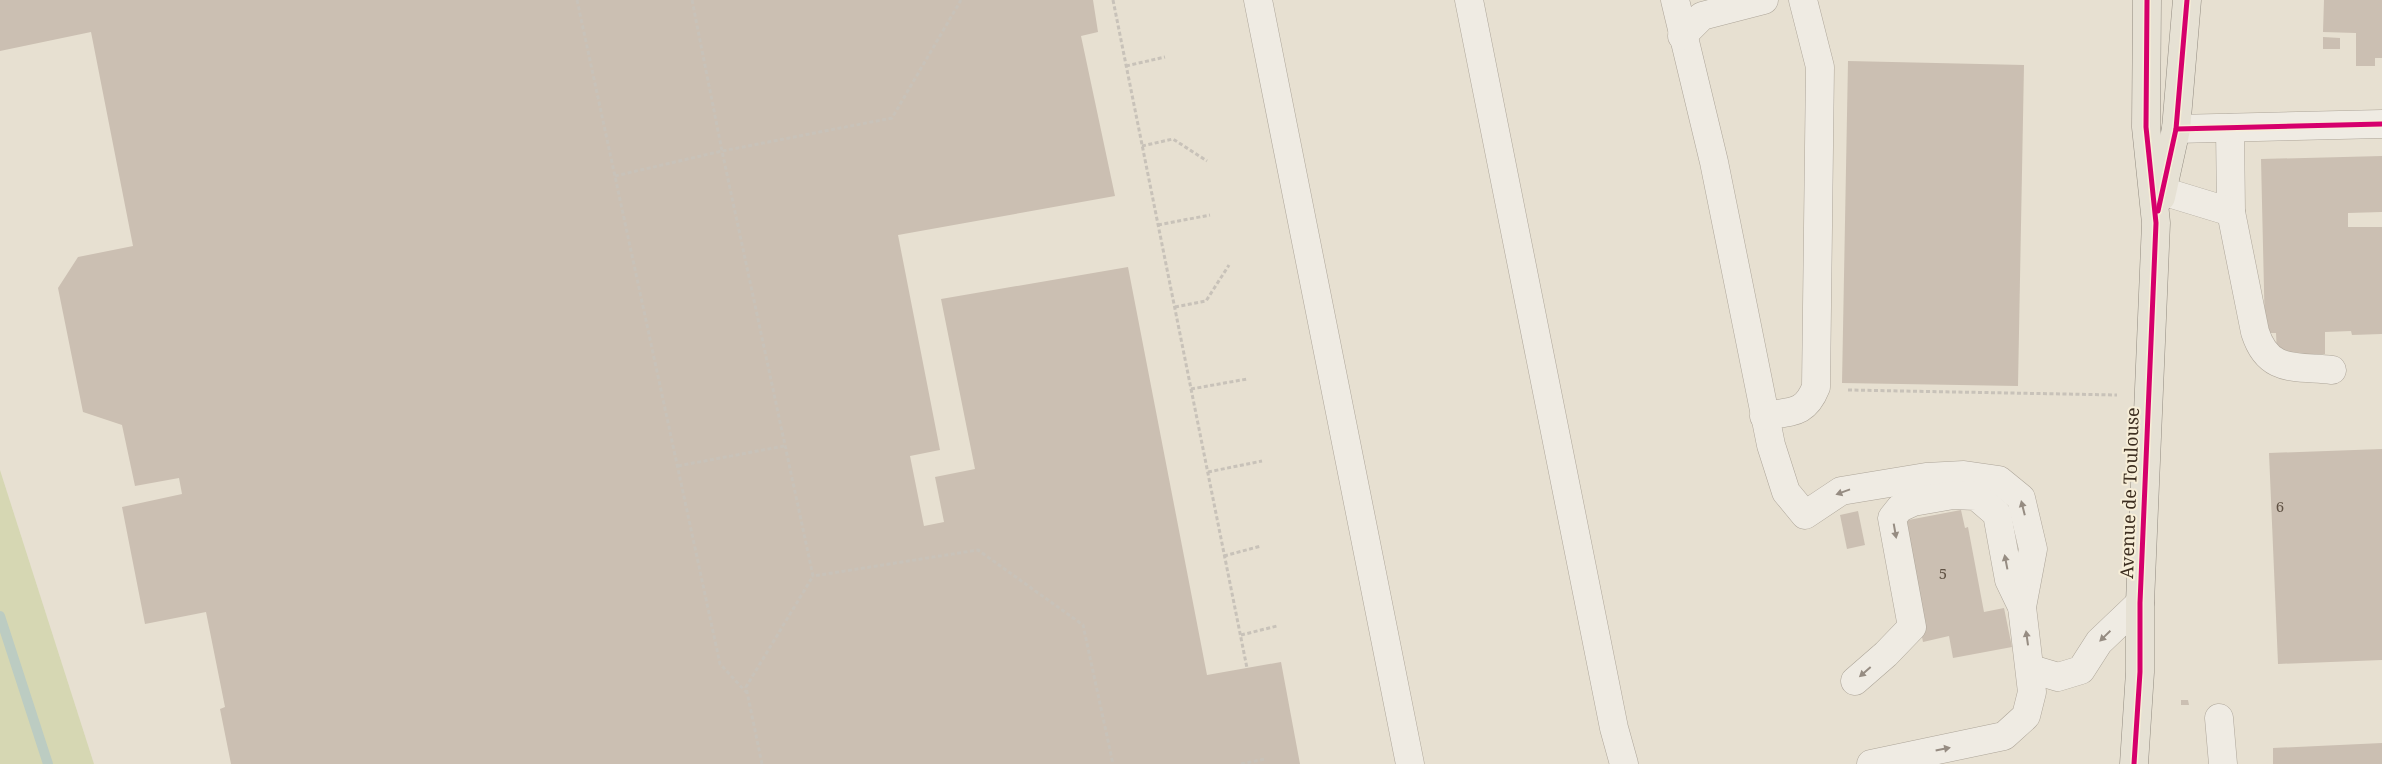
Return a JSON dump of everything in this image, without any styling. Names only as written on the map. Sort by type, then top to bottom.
[{"type":"main road","name":"Avenue de Toulouse","points":[[2147,0],[2146,127],[2156,223]]},
{"type":"main road","name":"Avenue de Toulouse","points":[[2134,764],[2140,672],[2140,602],[2147,395],[2156,223],[2176,129],[2187,0]]},
{"type":"street","points":[[1258,0],[1410,764]]},
{"type":"street","points":[[1469,0],[1614,728],[1624,764]]},
{"type":"street","points":[[1675,0],[1682,36],[1714,162],[1764,416],[1786,492],[1805,515],[1841,491],[1926,477],[1964,475],[2000,480],[2021,498],[2033,549],[2022,607]]},
{"type":"street","points":[[1682,36],[1702,16],[1764,0]]},
{"type":"street","points":[[1764,416],[1798,410],[1810,401],[1816,387],[1820,67],[1803,0]]},
{"type":"street","points":[[2176,129],[2382,124]]},
{"type":"street","points":[[2230,128],[2231,212],[2245,287],[2260,347],[2268,357],[2278,364],[2332,370]]},
{"type":"street","points":[[2162,191],[2231,212]]},
{"type":"street","points":[[1855,681],[1912,628],[1892,518],[1900,508],[1913,502],[1953,495],[1976,496],[1997,514],[2009,580],[2022,607],[2031,669],[2032,692],[2026,716],[2004,736],[1883,761]]},
{"type":"street","points":[[2031,669],[2058,677],[2081,670],[2099,642],[2140,602]]},
{"type":"street","points":[[2219,718],[2222,764]]},
{"type":"path","points":[[577,0],[720,664],[748,694]]},
{"type":"path","points":[[692,0],[812,576],[746,687],[762,764]]},
{"type":"path","points":[[615,176],[722,151],[892,118],[961,0]]},
{"type":"path","points":[[1113,0],[1247,668]]},
{"type":"path","points":[[1126,66],[1165,57]]},
{"type":"path","points":[[1142,146],[1173,139],[1207,161]]},
{"type":"path","points":[[1158,225],[1210,215]]},
{"type":"path","points":[[1175,307],[1206,300],[1229,265]]},
{"type":"path","points":[[1191,389],[1247,379]]},
{"type":"path","points":[[1816,387],[1843,390],[2147,395]]},
{"type":"path","points":[[678,466],[784,446]]},
{"type":"path","points":[[1208,472],[1262,462]]},
{"type":"path","points":[[1224,556],[1262,546]]},
{"type":"path","points":[[812,576],[978,550],[1083,625],[1113,764]]},
{"type":"path","points":[[1241,635],[1277,626]]},
{"type":"path","points":[[1241,764],[1265,759]]},
{"type":"green space","points":[[0,470],[94,764],[0,764]]},
{"type":"building","points":[[0,0],[1093,0],[1098,32],[1081,36],[1115,196],[898,235],[940,450],[910,456],[924,526],[944,522],[935,477],[975,469],[941,299],[1128,267],[1207,675],[1281,662],[1300,764],[231,764],[220,709],[225,707],[206,612],[145,624],[122,507],[182,494],[179,478],[135,486],[122,425],[83,412],[58,288],[78,257],[133,246],[91,32],[0,51]]},
{"type":"building","points":[[2324,0],[2382,0],[2382,58],[2375,58],[2375,66],[2356,66],[2356,33],[2323,32]]},
{"type":"building","points":[[2323,37],[2340,38],[2340,49],[2323,49]]},
{"type":"building","points":[[1848,61],[2024,65],[2018,386],[1842,383]]},
{"type":"building","points":[[2382,156],[2382,212],[2348,213],[2348,227],[2382,227],[2382,334],[2352,335],[2351,331],[2325,332],[2325,354],[2277,355],[2276,333],[2265,333],[2261,159]]},
{"type":"building","points":[[2382,449],[2382,660],[2278,664],[2269,453]]},
{"type":"building","points":[[1961,510],[1965,528],[1968,527],[1984,612],[2004,608],[2012,647],[1953,658],[1949,636],[1923,642],[1903,540],[1903,521]]},
{"type":"building","points":[[1858,511],[1865,545],[1847,549],[1840,515]]},
{"type":"building","points":[[2181,700],[2188,700],[2189,705],[2181,705]]},
{"type":"building","points":[[2382,743],[2382,764],[2273,764],[2273,748]]},
{"type":"waterway","points":[[0,616],[48,764]]},
{"type":"cycle path","points":[[2134,764],[2140,672],[2140,603],[2156,223],[2146,127],[2147,0]]},
{"type":"cycle path","points":[[2158,211],[2176,129],[2187,0]]},
{"type":"cycle path","points":[[2176,129],[2382,124]]}]
